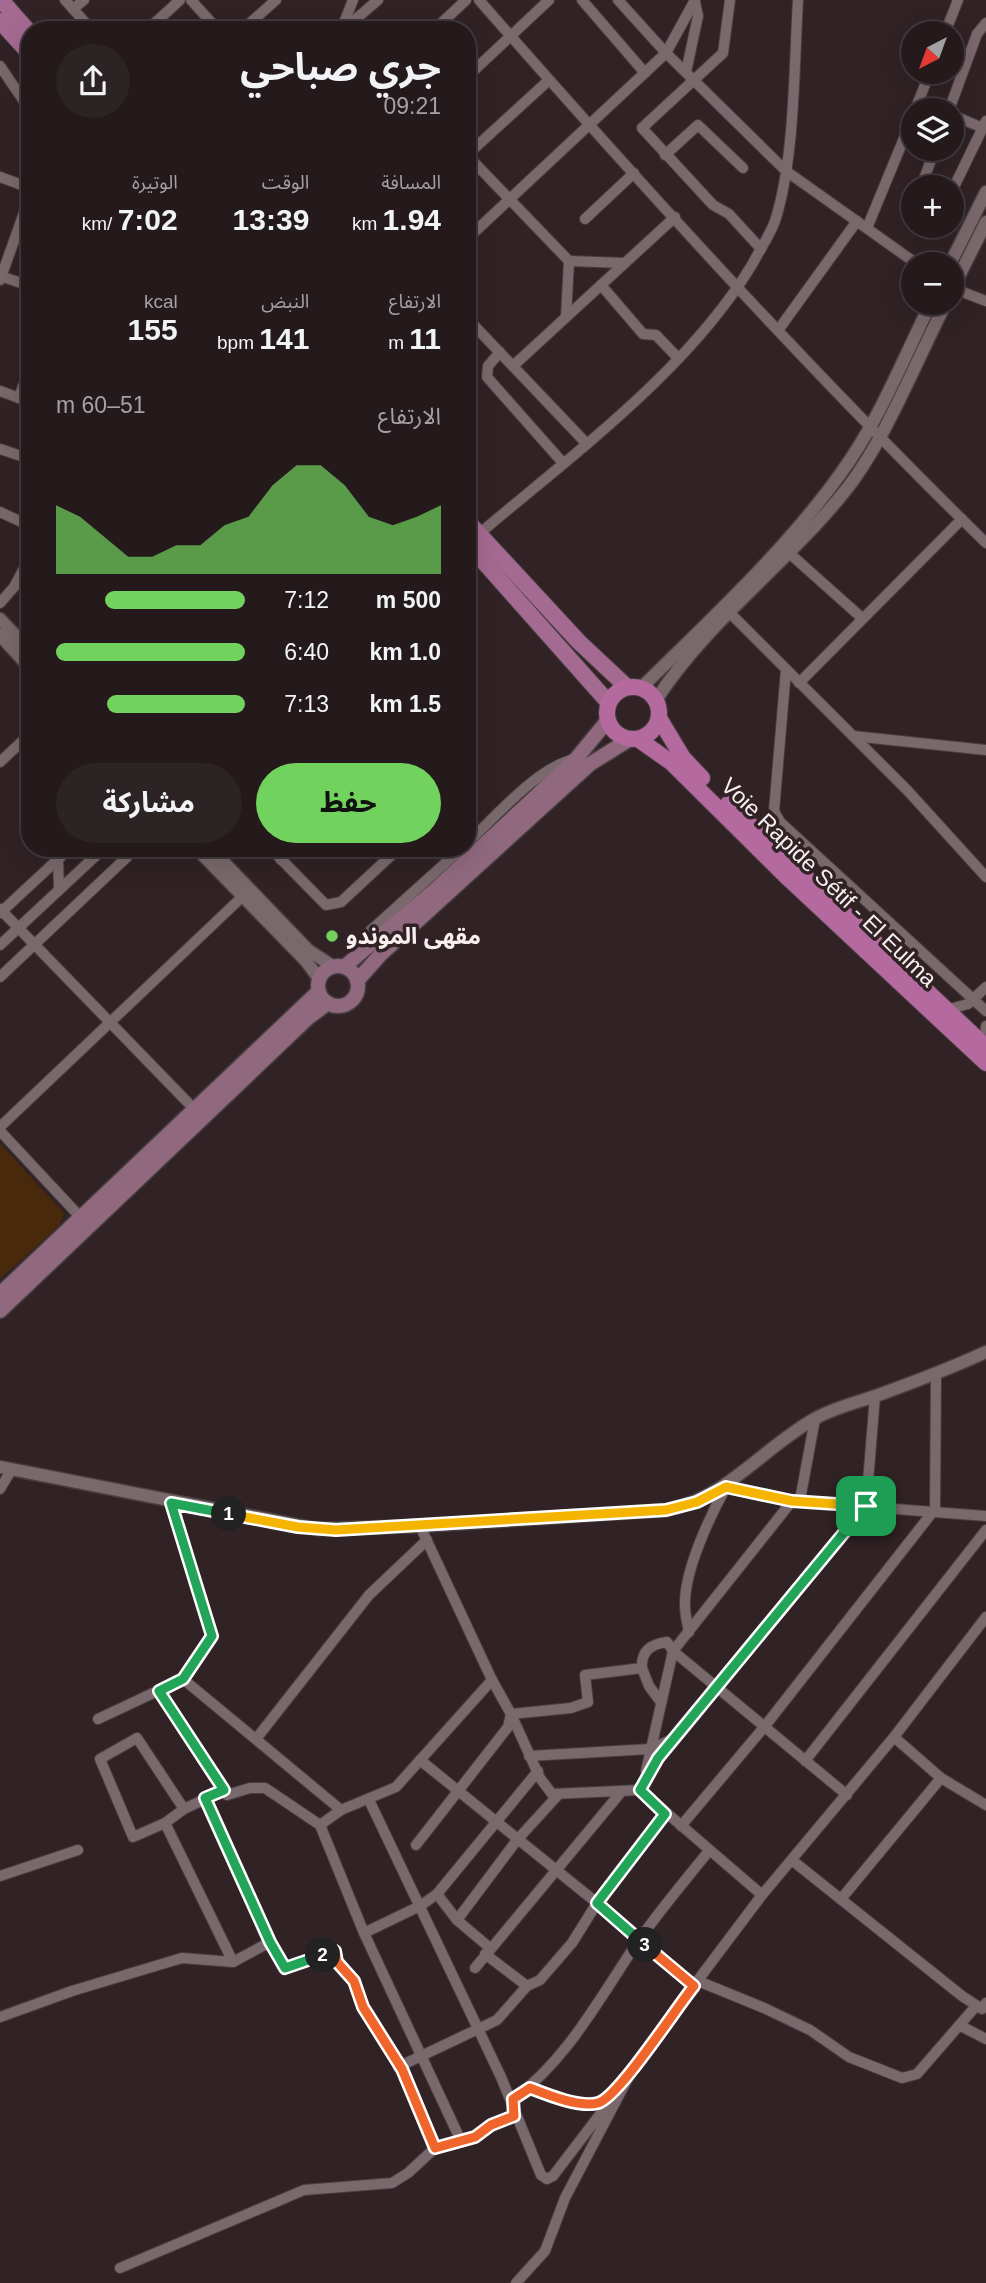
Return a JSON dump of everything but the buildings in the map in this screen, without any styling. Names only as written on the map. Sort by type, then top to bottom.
[{"type":"highway","points":[[634,687],[656,700],[659,718],[651,732],[634,739],[616,733],[608,720],[608,702],[619,690],[634,687]]},
{"type":"highway","name":"Voie Rapide Sétif - El Eulma","points":[[659,718],[678,751],[703,779],[985,1046]]},
{"type":"highway","name":"Voie Rapide Sétif - El Eulma","points":[[634,739],[672,763],[788,878],[986,1063]]},
{"type":"main road","points":[[1,0],[21,23]]},
{"type":"main road","points":[[0,21],[21,44]]},
{"type":"main road","points":[[476,541],[579,642],[634,687]]},
{"type":"main road","points":[[476,542],[608,702]]},
{"type":"main road","points":[[476,850],[576,758],[608,720]]},
{"type":"main road","points":[[357,981],[380,955],[590,764],[634,739]]},
{"type":"main road","points":[[2,1298],[199,1115],[322,991],[325,971],[360,956],[468,857]]},
{"type":"main road","points":[[322,991],[338,1006],[349,1003],[356,994],[357,981],[353,973],[339,967]]},
{"type":"street","points":[[65,0],[84,21]]},
{"type":"street","points":[[73,9],[84,0]]},
{"type":"street","points":[[157,21],[180,0]]},
{"type":"street","points":[[191,0],[210,21]]},
{"type":"street","points":[[252,21],[276,0]]},
{"type":"street","points":[[345,21],[353,0]]},
{"type":"street","points":[[361,21],[378,0]]},
{"type":"street","points":[[444,21],[466,0]]},
{"type":"street","points":[[479,0],[590,126],[874,432],[986,543]]},
{"type":"street","points":[[476,69],[549,0]]},
{"type":"street","points":[[582,0],[645,73]]},
{"type":"street","points":[[618,0],[666,53],[786,171],[901,252]]},
{"type":"street","points":[[730,0],[723,53],[690,76],[642,128],[713,205],[729,214],[761,249]]},
{"type":"street","points":[[476,535],[586,443],[678,358],[739,286],[774,225],[786,171],[798,0]]},
{"type":"street","points":[[950,21],[958,0]]},
{"type":"street","points":[[476,231],[666,53],[695,1]]},
{"type":"street","points":[[690,76],[698,16],[695,1]]},
{"type":"street","points":[[953,98],[977,34],[986,23]]},
{"type":"street","points":[[0,66],[21,97]]},
{"type":"street","points":[[0,80],[12,84]]},
{"type":"street","points":[[476,147],[549,80]]},
{"type":"street","points":[[960,175],[984,125],[964,119]]},
{"type":"street","points":[[665,155],[698,124],[743,168]]},
{"type":"street","points":[[867,228],[901,145]]},
{"type":"street","points":[[476,164],[569,261],[625,262]]},
{"type":"street","points":[[585,219],[634,173]]},
{"type":"street","points":[[0,177],[21,185]]},
{"type":"street","points":[[956,252],[986,192]]},
{"type":"street","points":[[513,366],[675,217]]},
{"type":"street","points":[[21,220],[0,277],[21,283]]},
{"type":"street","points":[[779,329],[857,221]]},
{"type":"street","points":[[964,265],[986,222]]},
{"type":"street","points":[[566,317],[569,261]]},
{"type":"street","points":[[601,285],[643,334],[656,335],[678,358]]},
{"type":"street","points":[[964,293],[986,300]]},
{"type":"street","points":[[656,700],[680,665],[847,488],[926,315]]},
{"type":"street","points":[[634,687],[788,536],[843,471],[874,432],[939,315]]},
{"type":"street","points":[[476,327],[586,443]]},
{"type":"street","points":[[500,352],[485,371],[487,377],[562,463]]},
{"type":"street","points":[[0,391],[19,398],[21,392]]},
{"type":"street","points":[[0,449],[21,456]]},
{"type":"street","points":[[0,512],[21,522]]},
{"type":"street","points":[[799,683],[961,519]]},
{"type":"street","points":[[788,552],[862,618]]},
{"type":"street","points":[[0,603],[15,587],[21,575]]},
{"type":"street","points":[[730,613],[853,736],[986,877]]},
{"type":"street","points":[[0,619],[21,641]]},
{"type":"street","points":[[0,635],[21,658]]},
{"type":"street","points":[[786,670],[774,811],[780,822],[986,1011]]},
{"type":"street","points":[[853,736],[986,750]]},
{"type":"street","points":[[0,762],[21,742]]},
{"type":"street","points":[[476,836],[542,775],[563,761],[576,758]]},
{"type":"street","points":[[0,944],[94,857]]},
{"type":"street","points":[[0,977],[127,857]]},
{"type":"street","points":[[204,857],[306,961],[322,991]]},
{"type":"street","points":[[219,857],[308,950],[339,967]]},
{"type":"street","points":[[278,857],[326,905],[341,901],[389,857]]},
{"type":"street","points":[[281,860],[284,857]]},
{"type":"street","points":[[360,956],[369,932],[452,857]]},
{"type":"street","points":[[58,859],[59,890]]},
{"type":"street","points":[[58,859],[1,911],[199,1115]]},
{"type":"street","points":[[85,1222],[0,1129],[242,897]]},
{"type":"street","points":[[946,1010],[962,1007],[974,1000],[986,987]]},
{"type":"street","points":[[985,1046],[986,1026]]},
{"type":"street","points":[[0,1489],[6,1468],[171,1503],[317,1529],[421,1526],[666,1510],[697,1502],[726,1487],[815,1419],[936,1374],[986,1352]]},
{"type":"street","points":[[681,1826],[765,1726],[935,1510],[936,1374]]},
{"type":"street","points":[[645,1778],[866,1506],[875,1396]]},
{"type":"street","points":[[640,1790],[673,1651],[796,1500],[815,1419]]},
{"type":"street","points":[[726,1487],[796,1500],[986,1516]]},
{"type":"street","points":[[689,1632],[684,1604],[689,1581],[707,1523],[726,1487]]},
{"type":"street","points":[[98,1719],[183,1679],[212,1636],[171,1503]]},
{"type":"street","points":[[421,1526],[492,1680],[512,1714],[546,1788],[552,1794],[640,1790],[762,1895]]},
{"type":"street","points":[[805,1761],[986,1530]]},
{"type":"street","points":[[256,1739],[369,1595],[427,1540]]},
{"type":"street","points":[[516,2283],[545,2251],[565,2198],[637,2061],[762,1895],[894,1737],[986,1617]]},
{"type":"street","points":[[660,1701],[649,1686],[641,1657],[646,1650],[667,1642],[673,1651],[846,1795]]},
{"type":"street","points":[[512,1714],[571,1708],[588,1702],[585,1675],[642,1668]]},
{"type":"street","points":[[183,1679],[341,1810]]},
{"type":"street","points":[[320,1825],[341,1810],[396,1787],[492,1680]]},
{"type":"street","points":[[159,1691],[227,1795],[250,1787],[265,1788],[320,1825],[364,1933],[461,2141]]},
{"type":"street","points":[[416,1845],[508,1727],[512,1714]]},
{"type":"street","points":[[529,1755],[650,1749],[676,1737]]},
{"type":"street","points":[[894,1737],[941,1778],[986,1805]]},
{"type":"street","points":[[184,1809],[137,1738],[100,1759],[133,1837],[165,1823],[184,1809],[224,1790]]},
{"type":"street","points":[[420,1760],[696,1984],[786,2018],[849,2057],[902,2078],[918,2074],[981,2005],[793,1861]]},
{"type":"street","points":[[364,1933],[420,1906],[437,1894],[494,1821],[538,1771]]},
{"type":"street","points":[[841,1899],[941,1778]]},
{"type":"street","points":[[475,1968],[622,1791]]},
{"type":"street","points":[[457,1920],[517,1840],[559,1794]]},
{"type":"street","points":[[205,1798],[270,1942],[285,1968],[335,1951],[337,1962],[354,1981],[363,2007],[398,2067],[402,2069],[435,2148]]},
{"type":"street","points":[[369,1800],[501,2077],[536,2169],[547,2179],[553,2176],[623,2084]]},
{"type":"street","points":[[398,2067],[497,2020],[527,1986],[540,1980],[572,1943],[597,1903],[665,1814]]},
{"type":"street","points":[[165,1823],[233,1962]]},
{"type":"street","points":[[0,1876],[78,1850]]},
{"type":"street","points":[[514,2116],[513,2099],[530,2088],[570,2040],[639,1940],[709,1851]]},
{"type":"street","points":[[437,1894],[457,1920],[527,1986]]},
{"type":"street","points":[[0,2017],[72,1991],[182,1958],[233,1962],[270,1942]]},
{"type":"street","points":[[961,2026],[986,2039]]},
{"type":"street","points":[[530,2088],[595,2104],[609,2098],[623,2084]]},
{"type":"street","points":[[120,2268],[304,2190],[392,2183],[408,2173],[435,2148],[461,2141],[514,2116]]},
{"type":"shaded area","points":[[0,1144],[64,1213],[59,1226],[0,1279]]},
{"type":"place","name":"مقهى الموندو","points":[[332,936]]},
{"type":"route","points":[[726,1487],[792,1501],[866,1506],[658,1758],[640,1790],[665,1814],[597,1903],[694,1986],[637,2061],[623,2084],[609,2098],[595,2104],[585,2104],[530,2088],[513,2099],[514,2116],[491,2125],[475,2137],[435,2148],[402,2069],[398,2067],[363,2007],[348,1971],[337,1962],[335,1951],[285,1968],[270,1942],[205,1798],[224,1790],[159,1691],[183,1679],[212,1636],[171,1503],[298,1527],[336,1530],[666,1510],[697,1502],[726,1487]]}]
